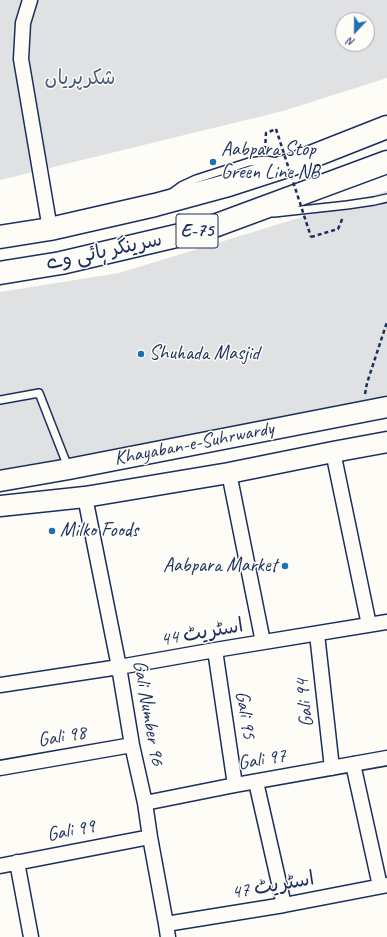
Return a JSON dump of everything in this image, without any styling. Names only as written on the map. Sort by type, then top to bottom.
[{"type":"highway","name":"سرینگر ہائی وے","points":[[0,237],[50,229],[155,205],[225,186],[293,164],[387,127]]},
{"type":"highway","name":"سرینگر ہائی وے","points":[[0,273],[61,263],[206,229],[242,217],[387,162]]},
{"type":"main road","name":"Khayaban-e-Suhrwardy","points":[[0,481],[387,407]]},
{"type":"main road","name":"Khayaban-e-Suhrwardy","points":[[0,506],[85,497],[229,473],[387,442]]},
{"type":"street","points":[[30,0],[23,23],[21,59],[50,229]]},
{"type":"street","points":[[333,452],[369,625]]},
{"type":"street","points":[[229,473],[263,642]]},
{"type":"street","name":"Gali Number 96","points":[[85,497],[119,668],[132,745],[145,803],[165,933]]},
{"type":"street","name":"اسٹریٹ 44","points":[[0,685],[119,668],[214,650],[387,622]]},
{"type":"street","name":"Gali 94","points":[[317,634],[332,768]]},
{"type":"street","name":"Gali 95","points":[[214,650],[235,785]]},
{"type":"street","name":"Gali 98","points":[[0,768],[132,745]]},
{"type":"street","name":"Gali 97","points":[[145,803],[235,785],[387,758]]},
{"type":"street","points":[[353,764],[383,886]]},
{"type":"street","points":[[256,782],[284,906]]},
{"type":"street","name":"Gali 99","points":[[0,866],[150,837]]},
{"type":"street","points":[[17,862],[31,937]]},
{"type":"street","name":"اسٹریٹ 47","points":[[165,933],[284,906],[383,886]]},
{"type":"lane","points":[[155,205],[181,186],[196,179],[250,162],[265,160],[293,164]]},
{"type":"lane","points":[[242,217],[347,205],[387,198]]},
{"type":"lane","points":[[0,400],[39,393],[69,469]]},
{"type":"path","points":[[265,160],[266,133],[276,129],[311,238],[338,229],[347,205]]},
{"type":"path","points":[[361,412],[367,383],[387,322]]},
{"type":"green space","name":"شکرپریاں","points":[[0,0],[387,0],[387,78],[283,111],[0,180]]},
{"type":"green space","points":[[387,191],[387,402],[0,471],[0,292],[119,273]]},
{"type":"place","name":"Aabpara Stop Green Line NB","points":[[213,162]]},
{"type":"place","name":"Shuhada Masjid","points":[[141,354]]},
{"type":"place","name":"Milko Foods","points":[[52,531]]},
{"type":"place","name":"Aabpara Market","points":[[285,566]]}]
